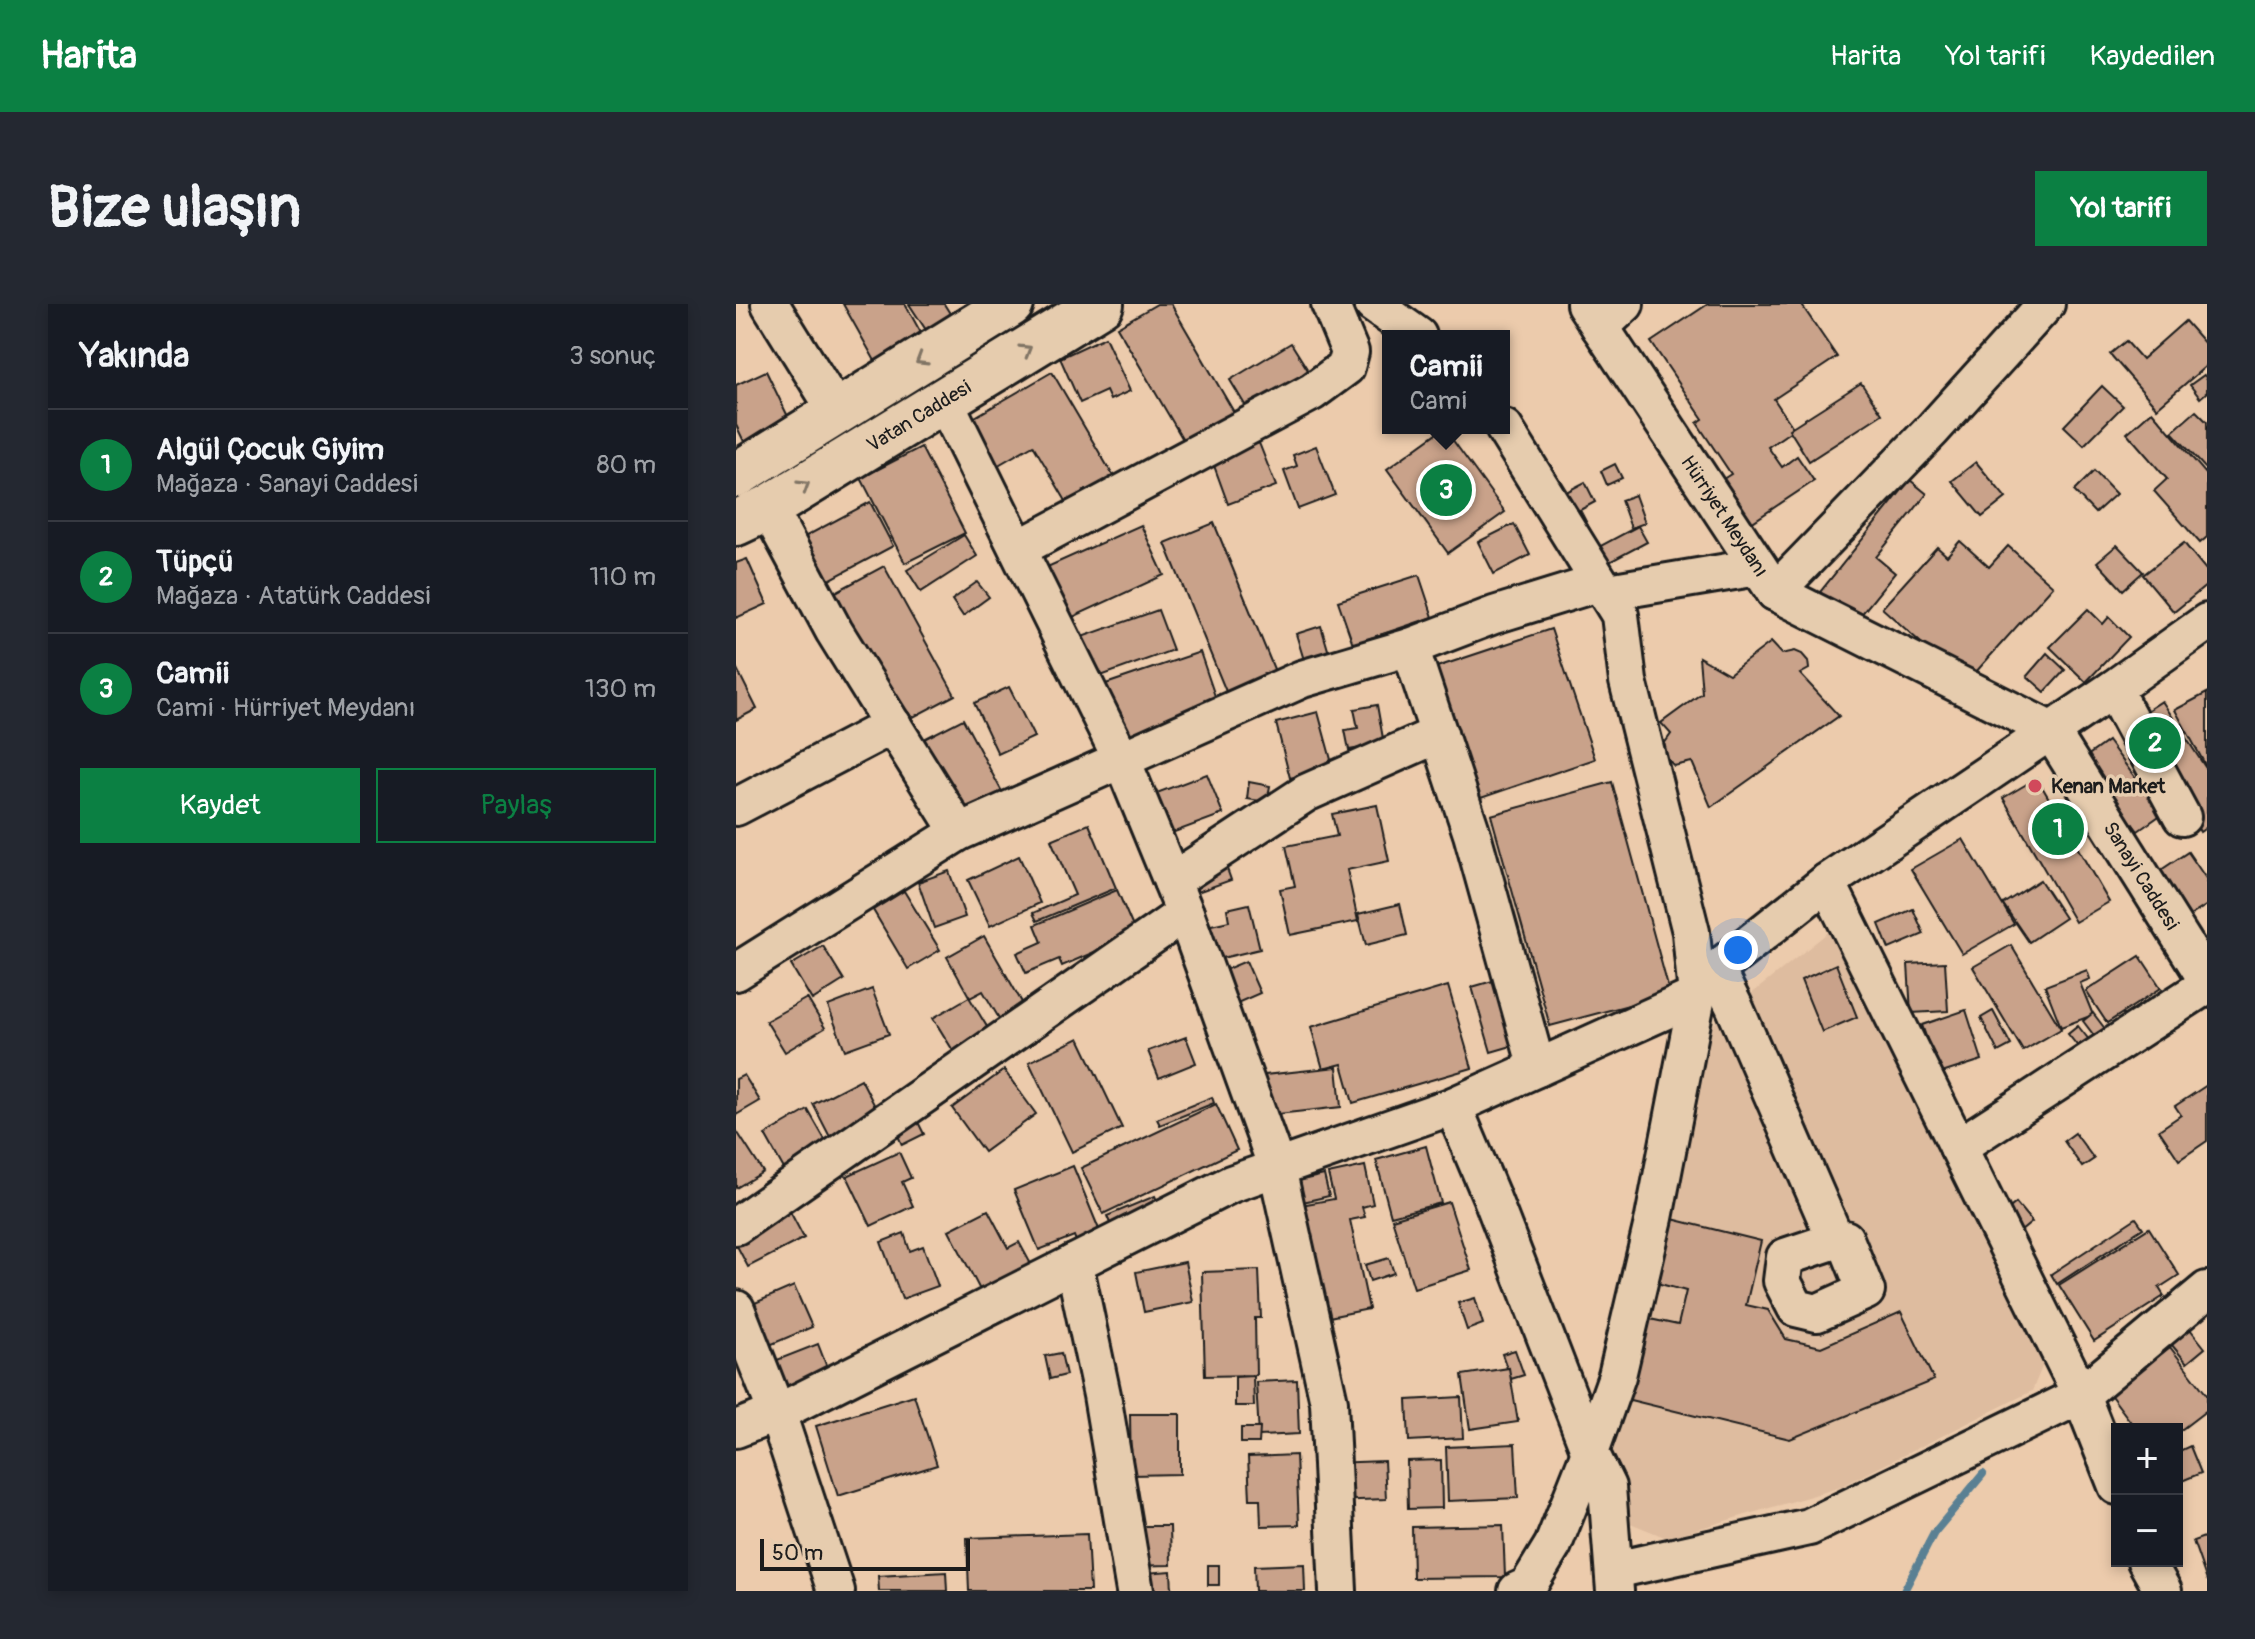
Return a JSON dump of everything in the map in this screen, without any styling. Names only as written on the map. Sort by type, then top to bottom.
[{"type":"main road","points":[[736,475],[1011,304]]},
{"type":"main road","name":"Vatan Caddesi","points":[[752,516],[1101,304]]},
{"type":"street","points":[[770,304],[837,412]]},
{"type":"street","points":[[1018,549],[1312,392],[1346,367],[1350,352],[1330,304]]},
{"type":"street","points":[[1373,304],[1410,330]]},
{"type":"street","points":[[736,972],[959,832],[1302,679],[1410,647],[1494,615],[1603,588],[1766,579],[1932,430],[2046,304]]},
{"type":"street","name":"Hürriyet Meydanı","points":[[1603,312],[1766,579],[2050,730]]},
{"type":"street","points":[[944,400],[1122,760],[1179,897],[1277,1168],[1329,1402],[1338,1591]]},
{"type":"street","points":[[1508,434],[1620,615],[1628,681],[1706,983],[1617,1376],[1553,1545],[1524,1589]]},
{"type":"street","points":[[752,516],[834,631],[959,832]]},
{"type":"street","points":[[736,1429],[777,1413],[1231,1184],[1453,1106],[1537,1068],[1706,983],[1827,882],[2207,622]]},
{"type":"street","points":[[1410,647],[1472,834],[1537,1068]]},
{"type":"street","points":[[2113,689],[2182,817]]},
{"type":"street","points":[[736,807],[893,725]]},
{"type":"street","name":"Sanayi Caddesi","points":[[2050,730],[2207,983]]},
{"type":"street","points":[[736,1226],[1179,897],[1306,793],[1439,734]]},
{"type":"street","points":[[1827,882],[2081,1395],[2111,1471]]},
{"type":"street","points":[[1706,983],[1734,1006],[1830,1227],[1833,1241]]},
{"type":"street","points":[[1958,1147],[2207,983]]},
{"type":"street","points":[[1453,1106],[1590,1452],[1607,1487],[1615,1580],[1809,1527],[2081,1395],[2207,1290]]},
{"type":"street","points":[[1074,1263],[1102,1395],[1135,1591]]},
{"type":"street","points":[[736,1309],[777,1413],[836,1591]]},
{"type":"street","points":[[2149,1567],[2163,1591]]},
{"type":"shaded area","points":[[1836,926],[2047,1355],[2032,1391],[1838,1488],[1667,1538],[1623,1520],[1604,1436],[1705,1031]]},
{"type":"building","points":[[843,304],[905,304],[926,342],[879,368]]},
{"type":"building","points":[[909,304],[944,304],[956,323],[932,339]]},
{"type":"building","points":[[1157,304],[1171,304],[1242,426],[1192,455],[1117,327]]},
{"type":"building","points":[[1708,304],[1801,304],[1837,357],[1774,399],[1794,429],[1768,447],[1782,467],[1797,456],[1814,481],[1745,527],[1715,484],[1731,474],[1697,423],[1703,419],[1651,342]]},
{"type":"building","points":[[2185,321],[2207,346],[2207,365],[2157,408],[2110,354],[2126,341],[2142,359]]},
{"type":"building","points":[[1105,337],[1130,391],[1110,400],[1106,391],[1080,403],[1060,358]]},
{"type":"building","points":[[1291,343],[1316,383],[1254,420],[1230,380]]},
{"type":"building","points":[[766,371],[794,429],[748,450],[736,425],[736,385]]},
{"type":"building","points":[[1052,372],[1122,491],[1076,518],[1033,445],[988,471],[961,425]]},
{"type":"building","points":[[2204,375],[2207,392],[2200,398],[2190,385]]},
{"type":"building","points":[[1861,383],[1882,414],[1809,461],[1789,429]]},
{"type":"building","points":[[2102,386],[2123,406],[2084,445],[2064,426]]},
{"type":"building","points":[[2152,411],[2207,475],[2207,537],[2200,543],[2154,491],[2167,479],[2127,433]]},
{"type":"building","points":[[2196,411],[2207,422],[2207,470],[2172,432]]},
{"type":"building","points":[[1436,434],[1448,434],[1505,512],[1448,553],[1387,469]]},
{"type":"building","points":[[1259,443],[1276,486],[1228,504],[1212,460]]},
{"type":"building","points":[[1316,446],[1335,495],[1298,509],[1284,471],[1297,466],[1293,455]]},
{"type":"building","points":[[921,447],[965,533],[905,563],[861,478]]},
{"type":"building","points":[[1976,462],[2006,498],[1982,517],[1952,481]]},
{"type":"building","points":[[1615,464],[1622,478],[1607,485],[1601,471]]},
{"type":"building","points":[[2094,471],[2116,494],[2095,513],[2074,491]]},
{"type":"building","points":[[1910,480],[1927,494],[1876,557],[1895,573],[1856,621],[1820,592]]},
{"type":"building","points":[[1585,482],[1595,502],[1580,510],[1599,547],[1638,526],[1647,542],[1587,574],[1549,501]]},
{"type":"building","points":[[1635,495],[1645,523],[1631,528],[1621,500]]},
{"type":"building","points":[[870,502],[893,546],[818,586],[795,542]]},
{"type":"building","points":[[1214,523],[1276,674],[1227,694],[1165,543]]},
{"type":"building","points":[[1514,524],[1530,555],[1494,574],[1478,542]]},
{"type":"building","points":[[1141,525],[1164,575],[1060,623],[1036,572]]},
{"type":"building","points":[[964,535],[977,556],[921,592],[907,570]]},
{"type":"building","points":[[1960,541],[1989,567],[2008,546],[2053,586],[1966,683],[1882,608],[1937,547],[1947,556]]},
{"type":"building","points":[[2184,543],[2207,571],[2207,585],[2174,612],[2143,575]]},
{"type":"building","points":[[2117,545],[2143,572],[2123,590],[2097,562]]},
{"type":"building","points":[[747,559],[767,604],[736,618],[736,563]]},
{"type":"building","points":[[884,566],[955,695],[902,723],[832,594]]},
{"type":"building","points":[[1419,575],[1433,617],[1353,644],[1338,601]]},
{"type":"building","points":[[977,582],[989,597],[963,616],[952,600]]},
{"type":"building","points":[[2088,609],[2103,624],[2109,617],[2129,637],[2086,682],[2050,647]]},
{"type":"building","points":[[1158,610],[1173,650],[1087,681],[1073,640]]},
{"type":"building","points":[[1321,626],[1329,653],[1304,660],[1296,634]]},
{"type":"building","points":[[1551,629],[1595,759],[1475,800],[1431,669]]},
{"type":"building","points":[[1771,642],[1782,654],[1795,651],[1802,654],[1808,661],[1809,669],[1800,674],[1839,716],[1711,807],[1692,762],[1674,766],[1666,757],[1664,744],[1671,734],[1661,723],[1702,693],[1699,657],[1729,674]]},
{"type":"building","points":[[1200,652],[1218,705],[1115,740],[1097,687]]},
{"type":"building","points":[[2047,653],[2065,670],[2045,692],[2027,676]]},
{"type":"building","points":[[736,667],[757,709],[736,720]]},
{"type":"building","points":[[1009,687],[1034,737],[998,754],[974,703]]},
{"type":"building","points":[[2207,693],[2207,768],[2175,710]]},
{"type":"building","points":[[2162,701],[2207,770],[2207,827],[2200,832],[2137,717]]},
{"type":"building","points":[[1377,705],[1384,744],[1349,750],[1345,730],[1358,728],[1354,709]]},
{"type":"building","points":[[1318,712],[1333,767],[1290,778],[1276,723]]},
{"type":"building","points":[[963,719],[1007,801],[967,822],[924,739]]},
{"type":"building","points":[[2108,741],[2162,814],[2138,831],[2083,759]]},
{"type":"building","points":[[1207,774],[1223,814],[1161,837],[1146,797]]},
{"type":"building","points":[[2037,778],[2109,902],[2075,922],[2003,798]]},
{"type":"building","points":[[1249,782],[1270,786],[1267,802],[1247,799]]},
{"type":"building","points":[[1612,782],[1670,994],[1550,1026],[1491,815]]},
{"type":"building","points":[[1377,805],[1389,861],[1347,870],[1358,921],[1290,935],[1280,889],[1295,886],[1286,846],[1337,836],[1332,814]]},
{"type":"building","points":[[1089,824],[1116,888],[1037,921],[1033,913],[1075,895],[1051,840]]},
{"type":"building","points":[[1963,839],[2014,924],[1962,954],[1911,869]]},
{"type":"building","points":[[1221,852],[1231,880],[1172,901]]},
{"type":"building","points":[[2188,852],[2207,880],[2207,905],[2182,921],[2152,876]]},
{"type":"building","points":[[1019,856],[1040,903],[990,926],[968,880]]},
{"type":"building","points":[[949,871],[965,917],[934,928],[918,882]]},
{"type":"building","points":[[2040,880],[2065,918],[2029,942],[2003,904]]},
{"type":"building","points":[[1117,890],[1136,934],[1062,966],[1059,959],[1026,973],[1017,953],[1042,942],[1035,925]]},
{"type":"building","points":[[904,891],[940,950],[908,969],[873,910]]},
{"type":"building","points":[[1249,904],[1260,949],[1197,964],[1189,930],[1229,921],[1227,909]]},
{"type":"building","points":[[1400,904],[1407,935],[1366,945],[1358,914]]},
{"type":"building","points":[[1913,909],[1924,934],[1889,949],[1879,924]]},
{"type":"building","points":[[984,936],[1024,1006],[1000,1020],[983,991],[970,998],[947,957]]},
{"type":"building","points":[[2011,945],[2061,1029],[2023,1051],[1973,967]]},
{"type":"building","points":[[823,946],[844,980],[812,1000],[791,965]]},
{"type":"building","points":[[2140,956],[2161,988],[2107,1023],[2086,991]]},
{"type":"building","points":[[1246,961],[1260,993],[1219,1011],[1205,978]]},
{"type":"building","points":[[1945,962],[1948,1011],[1911,1013],[1908,964]]},
{"type":"building","points":[[1836,964],[1857,1017],[1822,1032],[1801,980]]},
{"type":"building","points":[[2087,970],[2090,979],[2080,983],[2093,1015],[2061,1027],[2045,986]]},
{"type":"building","points":[[1496,980],[1515,1045],[1491,1052],[1472,987]]},
{"type":"building","points":[[1448,986],[1472,1068],[1353,1103],[1342,1064],[1323,1069],[1311,1027]]},
{"type":"building","points":[[872,989],[889,1034],[845,1050],[828,1006]]},
{"type":"building","points":[[969,997],[992,1035],[957,1057],[933,1018]]},
{"type":"building","points":[[807,998],[825,1028],[785,1052],[766,1021]]},
{"type":"building","points":[[1966,1010],[1982,1060],[1939,1074],[1922,1025]]},
{"type":"building","points":[[1993,1011],[2011,1045],[1998,1052],[1981,1018]]},
{"type":"building","points":[[2093,1013],[2106,1030],[2096,1038],[2083,1021]]},
{"type":"building","points":[[2078,1026],[2090,1041],[2080,1049],[2068,1034]]},
{"type":"building","points":[[1186,1037],[1196,1063],[1159,1078],[1148,1051]]},
{"type":"building","points":[[1079,1038],[1122,1128],[1072,1152],[1029,1062]]},
{"type":"building","points":[[1337,1067],[1341,1107],[1269,1115],[1265,1075]]},
{"type":"building","points":[[1004,1070],[1036,1114],[984,1152],[952,1108]]},
{"type":"building","points":[[744,1075],[760,1101],[736,1115],[736,1079]]},
{"type":"building","points":[[861,1079],[878,1112],[830,1137],[813,1104]]},
{"type":"building","points":[[2207,1085],[2207,1141],[2179,1160],[2159,1130],[2181,1115],[2175,1106]]},
{"type":"building","points":[[1212,1097],[1214,1103],[1160,1125],[1157,1119]]},
{"type":"building","points":[[1216,1104],[1237,1150],[1103,1214],[1081,1168]]},
{"type":"building","points":[[808,1110],[828,1145],[784,1169],[765,1135]]},
{"type":"building","points":[[915,1116],[924,1134],[902,1145],[894,1126]]},
{"type":"building","points":[[736,1130],[763,1172],[736,1188]]},
{"type":"building","points":[[2075,1133],[2094,1159],[2082,1167],[2064,1141]]},
{"type":"building","points":[[1426,1146],[1441,1203],[1391,1216],[1376,1160]]},
{"type":"building","points":[[899,1152],[911,1178],[902,1182],[913,1206],[871,1226],[847,1176]]},
{"type":"building","points":[[1073,1166],[1103,1239],[1079,1249],[1074,1236],[1039,1250],[1014,1190]]},
{"type":"building","points":[[1365,1166],[1373,1204],[1362,1207],[1365,1217],[1350,1220],[1369,1309],[1324,1318],[1301,1205],[1334,1199],[1328,1174]]},
{"type":"building","points":[[1324,1175],[1329,1196],[1294,1204],[1289,1183]]},
{"type":"building","points":[[1155,1196],[1160,1208],[1112,1228],[1107,1216]]},
{"type":"building","points":[[785,1202],[804,1238],[748,1267],[736,1244],[736,1227]]},
{"type":"building","points":[[1449,1202],[1471,1270],[1414,1288],[1392,1219]]},
{"type":"building","points":[[2016,1203],[2032,1222],[2015,1236],[1999,1217]]},
{"type":"building","points":[[988,1210],[1008,1248],[1019,1242],[1032,1266],[981,1292],[949,1230]]},
{"type":"building","points":[[1668,1218],[1761,1241],[1746,1305],[1768,1310],[1786,1339],[1821,1347],[1901,1312],[1934,1380],[1790,1439],[1626,1399],[1645,1318],[1678,1325],[1686,1291],[1653,1282]]},
{"type":"building","points":[[2136,1218],[2143,1228],[2057,1284],[2051,1274]]},
{"type":"building","points":[[2149,1228],[2179,1275],[2159,1288],[2164,1296],[2094,1341],[2059,1285]]},
{"type":"building","points":[[904,1233],[910,1251],[923,1246],[938,1286],[902,1299],[881,1242]]},
{"type":"building","points":[[1389,1258],[1394,1273],[1370,1281],[1365,1265]]},
{"type":"building","points":[[1185,1262],[1193,1302],[1144,1312],[1136,1272]]},
{"type":"building","points":[[1259,1270],[1261,1318],[1255,1318],[1256,1375],[1205,1376],[1202,1272]]},
{"type":"building","points":[[794,1286],[812,1327],[765,1347],[748,1306]]},
{"type":"building","points":[[1475,1298],[1483,1324],[1467,1330],[1458,1303]]},
{"type":"building","points":[[2190,1329],[2205,1348],[2187,1363],[2171,1344]]},
{"type":"building","points":[[818,1344],[831,1378],[785,1395],[772,1362]]},
{"type":"building","points":[[2170,1347],[2207,1395],[2207,1410],[2183,1428],[2183,1423],[2132,1423],[2109,1393]]},
{"type":"building","points":[[1515,1350],[1524,1375],[1511,1379],[1502,1354]]},
{"type":"building","points":[[1061,1353],[1066,1375],[1050,1379],[1045,1356]]},
{"type":"building","points":[[1509,1368],[1518,1422],[1470,1429],[1462,1375]]},
{"type":"building","points":[[1253,1376],[1254,1406],[1235,1406],[1235,1377]]},
{"type":"building","points":[[1297,1380],[1299,1434],[1259,1436],[1256,1382]]},
{"type":"building","points":[[914,1395],[937,1465],[838,1496],[816,1426]]},
{"type":"building","points":[[1461,1397],[1463,1438],[1409,1441],[1407,1400]]},
{"type":"building","points":[[1130,1414],[1180,1414],[1180,1474],[1131,1475]]},
{"type":"building","points":[[1241,1428],[1260,1428],[1259,1443],[1241,1443]]},
{"type":"building","points":[[1515,1444],[1518,1498],[1448,1501],[1446,1447]]},
{"type":"building","points":[[2190,1446],[2201,1473],[2183,1480],[2183,1449]]},
{"type":"building","points":[[1296,1455],[1299,1525],[1261,1526],[1260,1499],[1250,1499],[1248,1457]]},
{"type":"building","points":[[1441,1460],[1442,1508],[1408,1509],[1407,1461]]},
{"type":"building","points":[[1384,1461],[1386,1499],[1333,1501],[1331,1463]]},
{"type":"building","points":[[1503,1525],[1505,1577],[1413,1578],[1412,1527]]},
{"type":"building","points":[[1123,1526],[1170,1526],[1171,1565],[1123,1566]]},
{"type":"building","points":[[1087,1534],[1090,1591],[969,1591],[967,1538]]},
{"type":"building","points":[[2207,1536],[2207,1581],[2193,1541]]},
{"type":"building","points":[[1304,1564],[1305,1591],[1255,1591],[1254,1566]]},
{"type":"building","points":[[1208,1565],[1219,1565],[1219,1585],[1208,1585]]},
{"type":"building","points":[[1171,1571],[1172,1591],[1133,1591],[1131,1574]]},
{"type":"building","points":[[946,1572],[947,1591],[879,1591],[878,1576]]},
{"type":"waterway","points":[[1904,1591],[1934,1533],[1983,1474]]},
{"type":"place","name":"Camii","points":[[1446,490]]},
{"type":"place","name":"Tüpçü","points":[[2155,743]]},
{"type":"place","name":"Kenan Market","points":[[2035,786]]},
{"type":"place","name":"Algül Çocuk Giyim","points":[[2058,829]]}]
